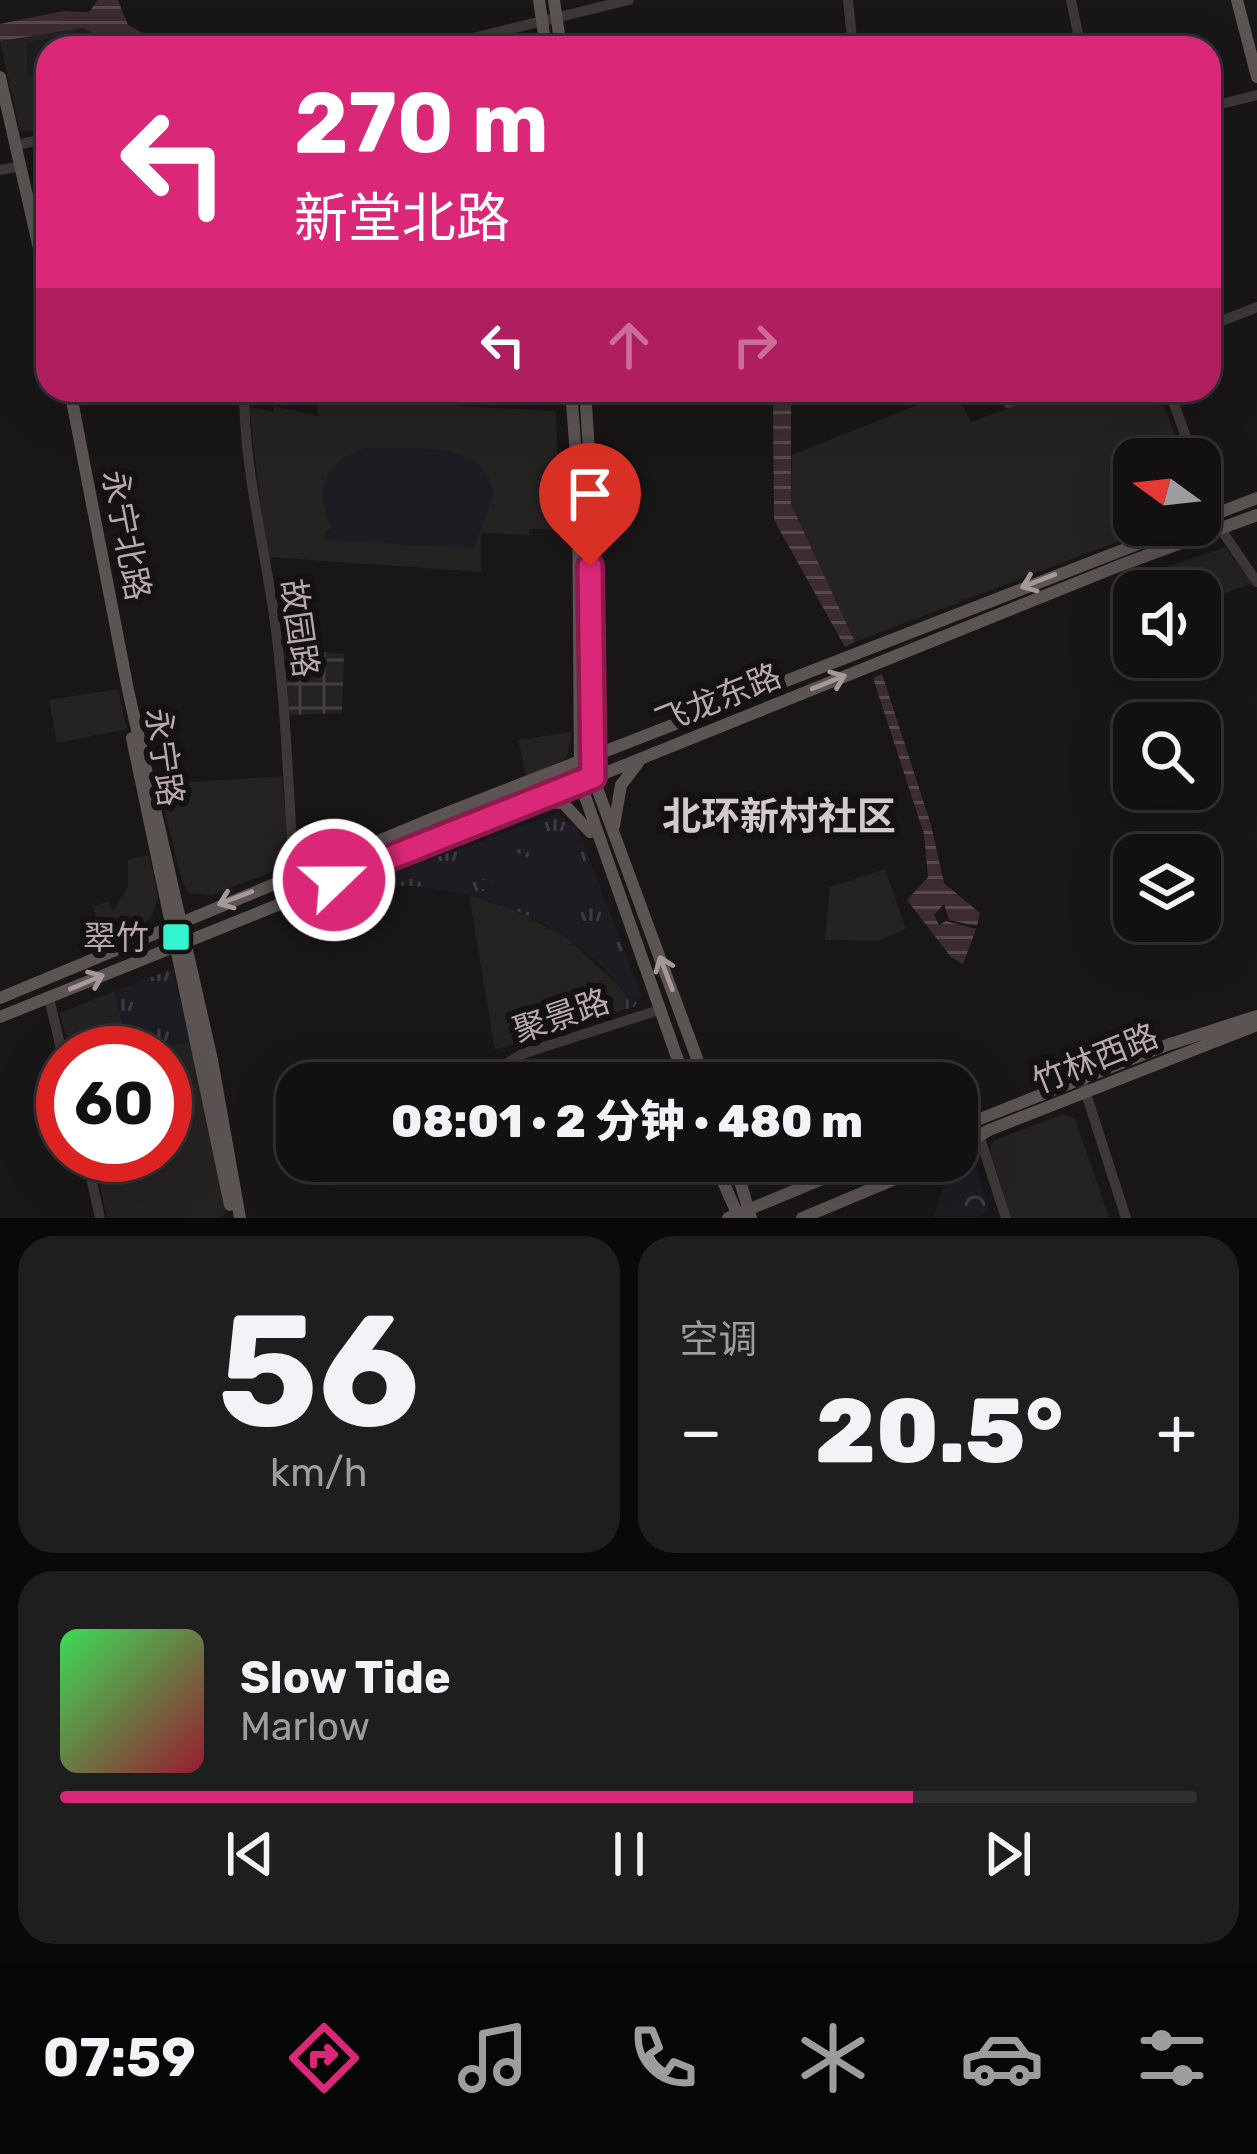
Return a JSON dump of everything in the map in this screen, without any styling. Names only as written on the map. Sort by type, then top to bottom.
[{"type":"main road","points":[[539,0],[556,36]]},
{"type":"main road","points":[[548,36],[554,0]]},
{"type":"main road","points":[[1242,0],[1257,47]]},
{"type":"main road","points":[[1242,0],[1257,77]]},
{"type":"main road","points":[[0,77],[36,234]]},
{"type":"main road","name":"永宁北路","points":[[72,402],[128,691]]},
{"type":"main road","points":[[573,402],[587,779],[598,843],[678,1062]]},
{"type":"main road","points":[[585,760],[591,481],[586,402]]},
{"type":"main road","name":"飞龙东路","points":[[1221,519],[1257,498]]},
{"type":"main road","name":"飞龙东路","points":[[1221,521],[1257,515]]},
{"type":"main road","name":"飞龙东路","points":[[0,998],[294,874],[1132,546]]},
{"type":"main road","name":"飞龙东路","points":[[0,1017],[1157,546]]},
{"type":"main road","name":"永宁路","points":[[128,691],[137,774],[176,923],[236,1218]]},
{"type":"main road","points":[[614,836],[622,785],[643,758]]},
{"type":"main road","points":[[587,779],[614,836],[698,1062]]},
{"type":"main road","points":[[522,806],[563,803],[598,843]]},
{"type":"main road","name":"竹林西路","points":[[980,1135],[1167,1045],[1257,1020]]},
{"type":"main road","name":"竹林西路","points":[[978,1121],[1081,1088]]},
{"type":"main road","points":[[725,1182],[742,1215]]},
{"type":"main road","points":[[737,1182],[742,1215]]},
{"type":"main road","points":[[742,1215],[818,1182]]},
{"type":"main road","points":[[802,1218],[888,1182]]},
{"type":"street","points":[[484,36],[629,0]]},
{"type":"street","points":[[848,0],[852,36]]},
{"type":"street","points":[[1071,0],[1078,36]]},
{"type":"street","points":[[1221,104],[1257,95]]},
{"type":"street","points":[[16,145],[36,141]]},
{"type":"street","points":[[0,170],[21,166]]},
{"type":"street","points":[[1221,321],[1257,307]]},
{"type":"street","name":"故园路","points":[[245,402],[250,489],[273,608],[284,712],[294,874]]},
{"type":"street","points":[[1008,404],[1013,402]]},
{"type":"street","points":[[1173,402],[1186,438]]},
{"type":"street","points":[[1221,526],[1257,582]]},
{"type":"street","points":[[49,998],[56,1026]]},
{"type":"street","name":"聚景路","points":[[509,1062],[659,1010]]},
{"type":"street","points":[[1081,1088],[1123,1218]]},
{"type":"street","points":[[980,1135],[1006,1218]]},
{"type":"street","points":[[92,1182],[100,1218]]},
{"type":"shaded area","points":[[98,0],[118,0],[128,25],[148,36],[102,36],[83,28],[0,41],[0,24],[63,11],[89,12]]},
{"type":"shaded area","points":[[83,28],[102,36],[36,36],[36,130],[20,131],[0,41]]},
{"type":"shaded area","points":[[318,402],[457,402],[457,406],[556,411],[560,530],[530,529],[529,535],[481,533],[481,572],[267,557],[249,407],[273,412],[274,406],[317,416]]},
{"type":"shaded area","points":[[773,402],[791,402],[791,504],[855,642],[845,647],[774,520]]},
{"type":"shaded area","points":[[925,402],[961,402],[971,422],[1025,402],[1162,402],[1176,438],[1113,438],[1113,543],[855,642],[791,504],[792,455]]},
{"type":"shaded area","points":[[1225,547],[1253,583],[1221,594],[1221,570],[1158,570]]},
{"type":"shaded area","points":[[285,649],[344,654],[342,713],[289,715]]},
{"type":"shaded area","points":[[882,674],[931,825],[944,883],[980,913],[977,926],[949,920],[944,904],[934,915],[939,925],[946,921],[976,929],[963,964],[951,957],[907,900],[928,877],[924,834],[873,678]]},
{"type":"shaded area","points":[[118,689],[127,729],[57,743],[49,700]]},
{"type":"shaded area","points":[[572,732],[567,758],[527,778],[518,740]]},
{"type":"shaded area","points":[[282,776],[289,865],[212,895],[189,893],[182,882],[158,784]]},
{"type":"shaded area","points":[[149,855],[158,897],[151,919],[104,943],[93,906],[108,901],[113,911],[128,886],[128,860]]},
{"type":"shaded area","points":[[885,869],[906,929],[878,941],[825,940],[830,887]]},
{"type":"shaded area","points":[[469,895],[514,910],[565,936],[618,985],[627,997],[623,1010],[495,1050]]},
{"type":"shaded area","points":[[115,991],[122,1026],[63,1026],[60,1013]]},
{"type":"shaded area","points":[[192,1050],[226,1211],[222,1218],[107,1218],[99,1182],[192,1182]]},
{"type":"shaded area","points":[[1063,1114],[1075,1119],[1109,1218],[1011,1218],[990,1150],[993,1141]]},
{"type":"green space","points":[[79,30],[92,36],[56,36]]},
{"type":"green space","points":[[36,41],[36,74],[28,76],[26,44]]},
{"type":"green space","points":[[368,448],[425,448],[477,463],[488,476],[493,495],[474,548],[324,540],[325,530],[332,530],[324,503],[327,478],[341,459]]},
{"type":"green space","points":[[557,814],[577,827],[641,995],[634,1007],[623,1010],[627,997],[582,949],[524,914],[459,893],[393,885],[390,874]]},
{"type":"green space","points":[[512,851],[581,881],[585,900],[573,916],[592,925],[589,934],[478,887],[481,879],[491,883],[496,859]]},
{"type":"green space","points":[[172,969],[186,1026],[122,1026],[115,991]]},
{"type":"green space","points":[[978,1174],[989,1211],[974,1218],[933,1218],[945,1182],[978,1182]]},
{"type":"place","name":"翠竹","points":[[176,937]]},
{"type":"district","name":"北环新村社区","points":[[779,816]]},
{"type":"route","points":[[334,880],[593,777],[590,566]]}]
